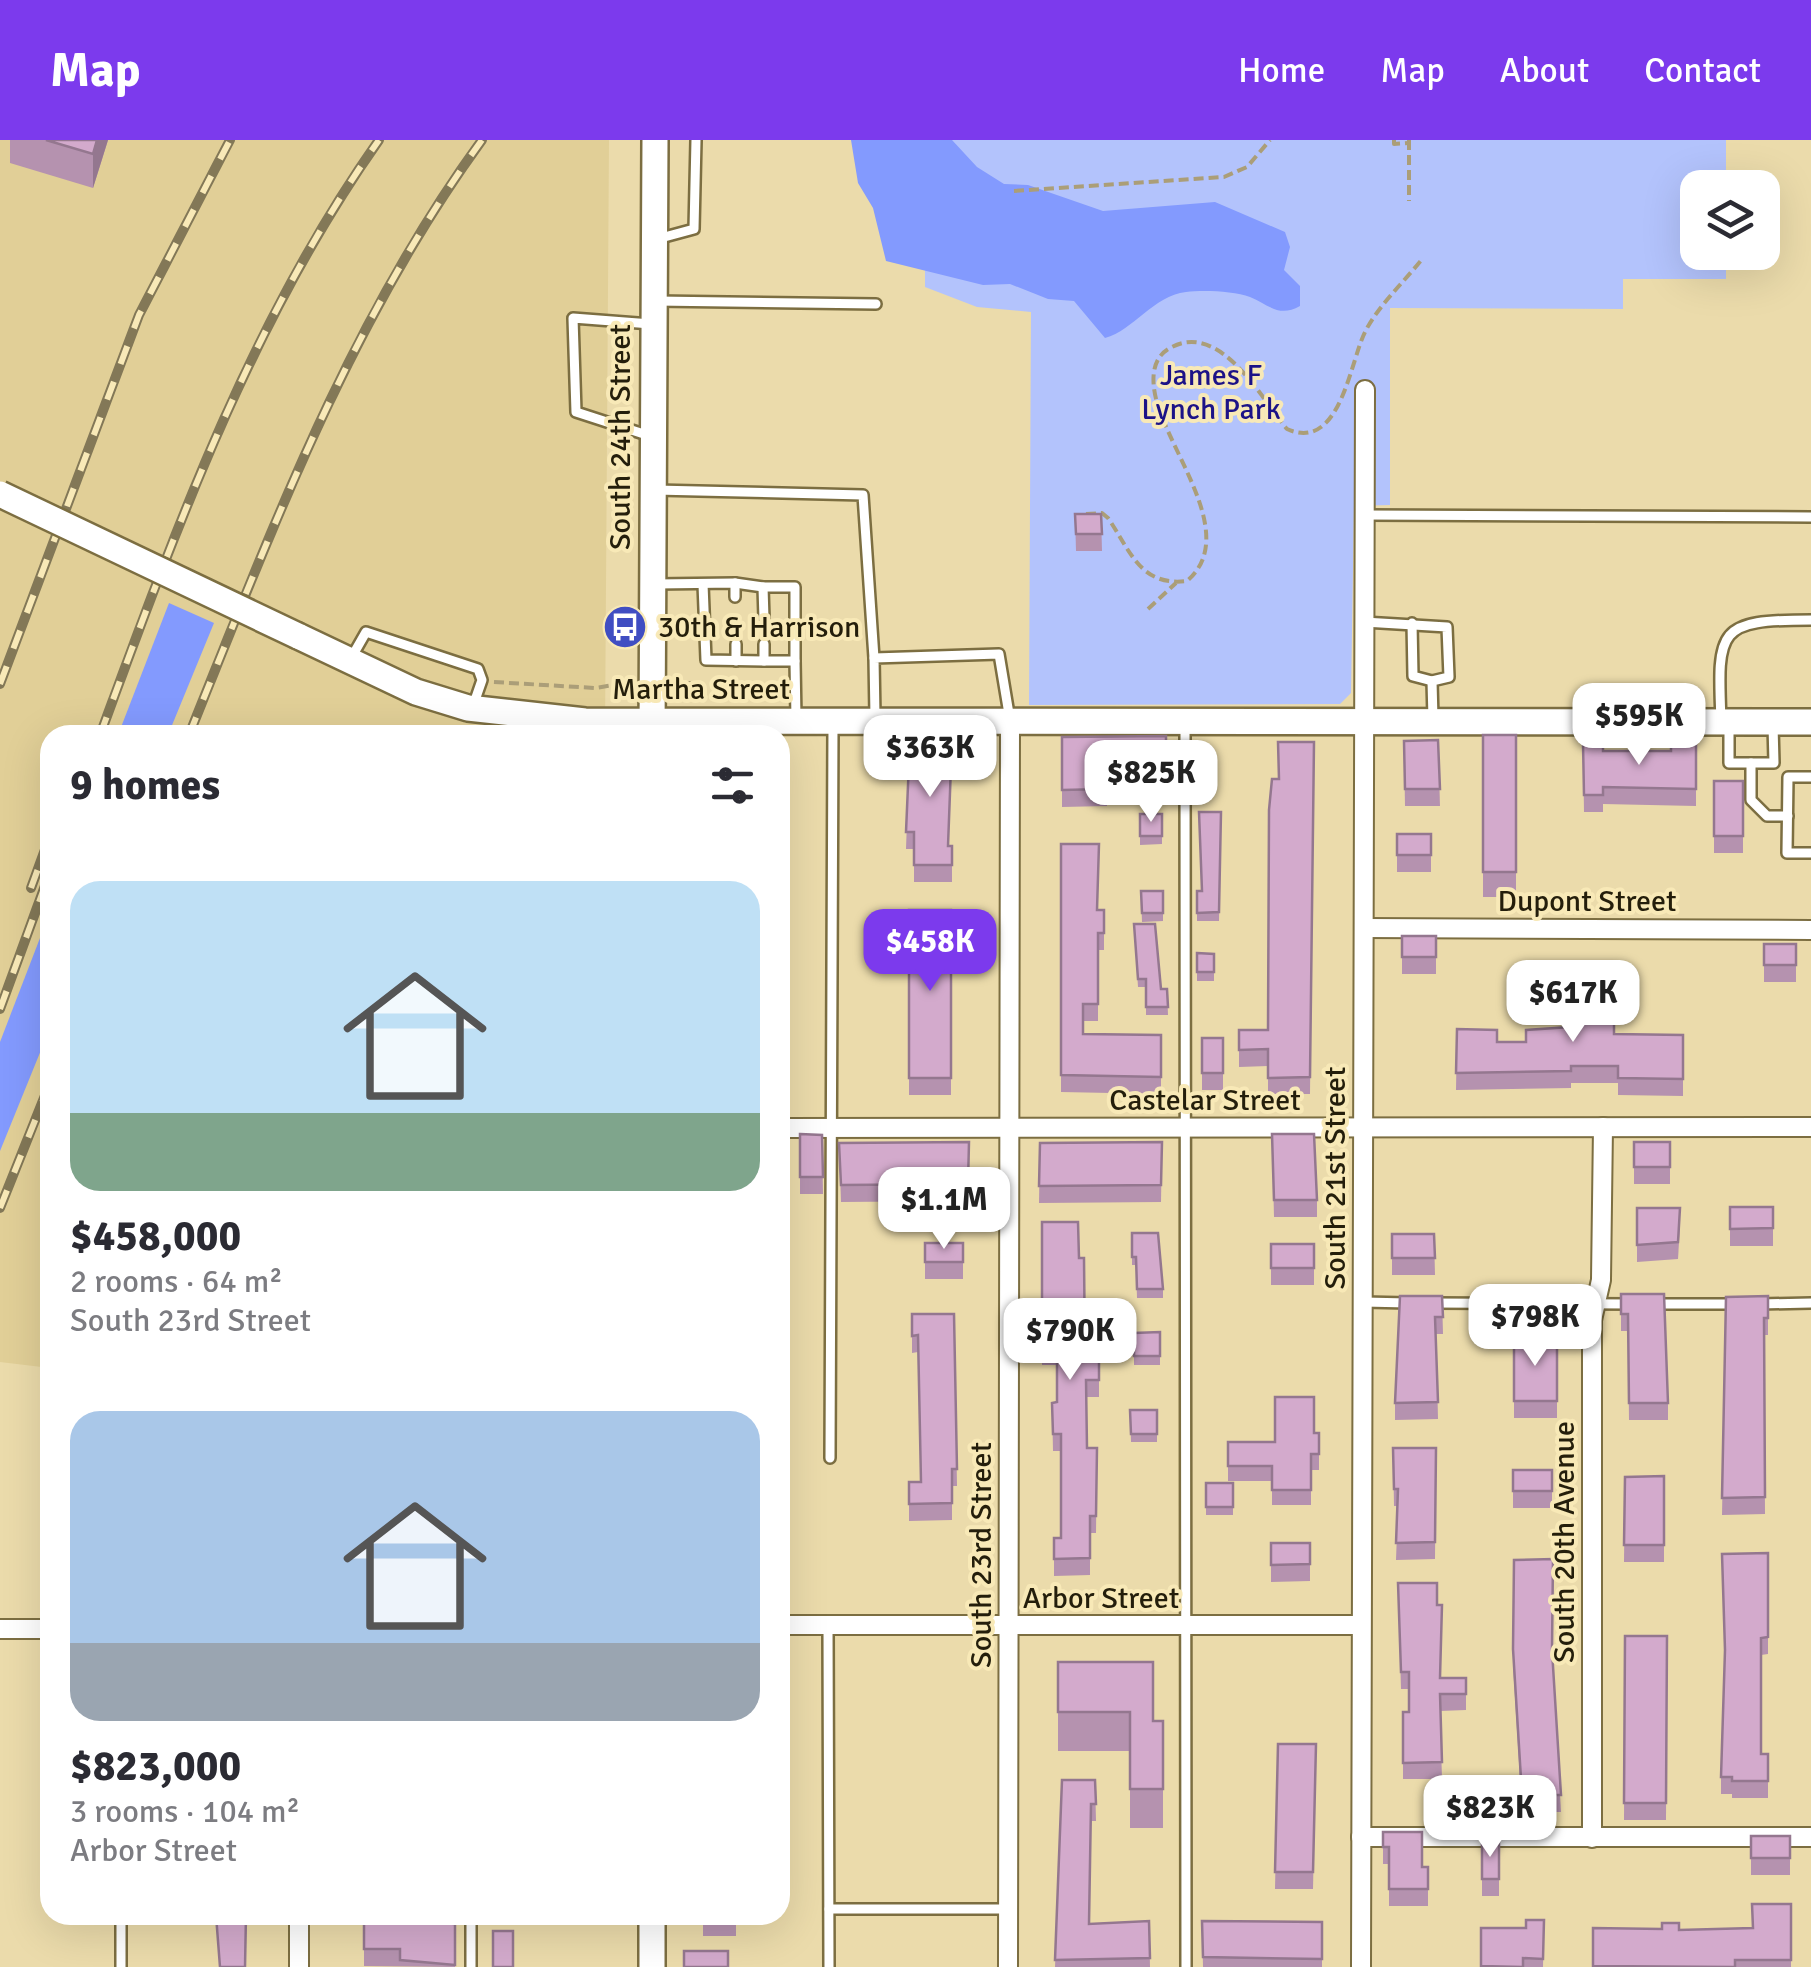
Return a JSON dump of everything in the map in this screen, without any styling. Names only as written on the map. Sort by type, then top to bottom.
[{"type":"main road","name":"South 24th Street","points":[[652,725],[655,140]]},
{"type":"main road","name":"Martha Street","points":[[0,494],[416,692],[472,709],[614,725]]},
{"type":"main road","name":"Martha Street","points":[[734,725],[1811,722]]},
{"type":"main road","points":[[652,1925],[652,1967]]},
{"type":"street","name":"South 21st Street","points":[[1361,1967],[1364,390]]},
{"type":"street","name":"South 23rd Street","points":[[1008,1967],[1010,722]]},
{"type":"street","name":"Dupont Street","points":[[1364,928],[1811,930]]},
{"type":"street","name":"South 20th Avenue","points":[[1592,1838],[1592,1320],[1601,1280],[1603,1127]]},
{"type":"street","name":"Castelar Street","points":[[790,1128],[1811,1127]]},
{"type":"street","name":"Arbor Street","points":[[790,1625],[1361,1625]]},
{"type":"street","points":[[0,1629],[40,1629]]},
{"type":"street","points":[[1361,1837],[1811,1837]]},
{"type":"street","points":[[299,1925],[299,1967]]},
{"type":"lane","points":[[654,240],[694,229],[696,140]]},
{"type":"lane","points":[[653,436],[576,412],[573,318],[876,304]]},
{"type":"lane","points":[[652,490],[863,495],[875,723]]},
{"type":"lane","points":[[1364,515],[1811,517]]},
{"type":"lane","points":[[651,584],[795,587],[796,722]]},
{"type":"lane","points":[[703,584],[706,660],[795,661]]},
{"type":"lane","points":[[735,584],[735,598]]},
{"type":"lane","points":[[763,587],[764,619]]},
{"type":"lane","points":[[1774,763],[1729,763],[1719,668],[1725,640],[1750,620],[1811,620]]},
{"type":"lane","points":[[1364,622],[1412,623],[1447,627],[1449,678],[1432,681],[1413,676],[1412,623]]},
{"type":"lane","points":[[349,660],[366,632],[478,669],[482,680],[472,709]]},
{"type":"lane","points":[[736,644],[736,660]]},
{"type":"lane","points":[[764,644],[764,661]]},
{"type":"lane","points":[[874,658],[999,654],[1010,722]]},
{"type":"lane","points":[[1432,681],[1433,722]]},
{"type":"lane","points":[[1185,722],[1186,1967]]},
{"type":"lane","points":[[1772,722],[1774,763],[1788,777],[1787,852],[1811,853]]},
{"type":"lane","points":[[830,1458],[833,723]]},
{"type":"lane","points":[[1751,763],[1751,800],[1767,816],[1788,816]]},
{"type":"lane","points":[[1788,777],[1811,777]]},
{"type":"lane","points":[[1362,1302],[1811,1304]]},
{"type":"lane","points":[[828,1625],[829,1967]]},
{"type":"lane","points":[[829,1909],[1008,1909]]},
{"type":"lane","points":[[121,1925],[121,1967]]},
{"type":"lane","points":[[471,1925],[471,1967]]},
{"type":"path","points":[[1014,191],[1224,177],[1248,167],[1270,140]]},
{"type":"path","points":[[1394,140],[1409,142],[1409,200]]},
{"type":"path","points":[[1080,520],[1102,513],[1138,567],[1176,583],[1187,582],[1201,566],[1206,530],[1196,494],[1158,406],[1154,377],[1158,358],[1174,345],[1210,345],[1226,356],[1287,428],[1296,432],[1317,428],[1340,401],[1366,331],[1423,258]]},
{"type":"path","points":[[1148,610],[1176,583]]},
{"type":"shaded area","points":[[0,140],[609,140],[605,725],[40,725],[40,1367],[0,1362]]},
{"type":"shaded area","points":[[851,140],[952,140],[977,167],[1004,184],[1028,185],[1103,211],[1215,202],[1285,232],[1290,247],[1284,270],[1300,286],[1300,306],[1280,311],[1236,293],[1186,292],[1164,300],[1105,338],[1074,301],[1048,299],[1010,284],[983,285],[886,261],[873,208],[858,183]]},
{"type":"shaded area","points":[[169,603],[214,623],[172,725],[122,725]]},
{"type":"shaded area","points":[[40,938],[40,1053],[0,1151],[0,1042]]},
{"type":"green space","name":"James F Lynch Park","points":[[853,140],[1726,140],[1726,170],[1680,170],[1680,270],[1726,270],[1726,279],[1623,279],[1623,309],[1390,308],[1390,505],[1354,506],[1351,693],[1340,704],[1029,705],[1031,312],[977,307],[925,287],[925,256]]},
{"type":"building","points":[[46,140],[97,140],[93,154]]},
{"type":"building","points":[[1075,514],[1101,514],[1102,534],[1076,534]]},
{"type":"building","points":[[1483,735],[1516,735],[1516,872],[1483,872]]},
{"type":"building","points":[[1166,736],[1166,764],[1107,764],[1107,789],[1062,790],[1062,737]]},
{"type":"building","points":[[910,739],[952,739],[948,846],[952,846],[952,865],[914,865],[914,832],[906,832]]},
{"type":"building","points":[[1438,740],[1440,789],[1405,789],[1404,741]]},
{"type":"building","points":[[1278,742],[1314,742],[1310,1077],[1268,1078],[1268,1049],[1239,1050],[1239,1030],[1268,1030],[1269,810],[1272,779],[1279,779]]},
{"type":"building","points":[[1583,743],[1603,743],[1603,751],[1671,751],[1671,743],[1696,743],[1696,789],[1603,787],[1603,795],[1584,795]]},
{"type":"building","points":[[1714,781],[1743,781],[1743,836],[1714,836]]},
{"type":"building","points":[[1199,812],[1221,812],[1219,912],[1197,913],[1197,891],[1202,891]]},
{"type":"building","points":[[1140,814],[1162,814],[1162,836],[1140,836]]},
{"type":"building","points":[[1397,834],[1431,834],[1431,855],[1397,855]]},
{"type":"building","points":[[1061,844],[1099,844],[1097,910],[1104,910],[1104,933],[1098,933],[1098,1004],[1083,1004],[1083,1034],[1161,1035],[1161,1077],[1061,1075]]},
{"type":"building","points":[[1141,891],[1163,891],[1163,913],[1142,913]]},
{"type":"building","points":[[909,910],[951,910],[951,1078],[909,1078]]},
{"type":"building","points":[[1134,924],[1155,924],[1161,989],[1167,989],[1168,1007],[1146,1007],[1146,979],[1138,979]]},
{"type":"building","points":[[1402,936],[1436,936],[1436,957],[1402,957]]},
{"type":"building","points":[[1764,944],[1796,944],[1796,965],[1764,965]]},
{"type":"building","points":[[1197,953],[1214,954],[1214,972],[1197,972]]},
{"type":"building","points":[[1570,963],[1591,963],[1591,1021],[1614,1021],[1614,1034],[1683,1035],[1683,1079],[1618,1078],[1618,1066],[1456,1073],[1457,1029],[1497,1030],[1497,1042],[1526,1042],[1526,1030],[1570,1027]]},
{"type":"building","points":[[1202,1038],[1223,1038],[1223,1073],[1202,1073]]},
{"type":"building","points":[[800,1134],[822,1135],[823,1177],[800,1177]]},
{"type":"building","points":[[1272,1134],[1314,1134],[1317,1200],[1274,1200]]},
{"type":"building","points":[[969,1142],[968,1184],[841,1185],[839,1143]]},
{"type":"building","points":[[1162,1142],[1161,1185],[1039,1186],[1040,1143]]},
{"type":"building","points":[[1634,1142],[1670,1142],[1670,1167],[1634,1167]]},
{"type":"building","points":[[1730,1207],[1773,1207],[1773,1228],[1730,1229]]},
{"type":"building","points":[[1637,1208],[1680,1208],[1678,1242],[1637,1245]]},
{"type":"building","points":[[1042,1222],[1078,1222],[1079,1258],[1084,1258],[1085,1359],[1099,1359],[1099,1380],[1086,1380],[1087,1448],[1097,1448],[1096,1516],[1090,1516],[1090,1558],[1054,1559],[1054,1538],[1061,1538],[1061,1434],[1053,1434],[1057,1348],[1042,1348]]},
{"type":"building","points":[[1132,1233],[1158,1233],[1163,1289],[1137,1289]]},
{"type":"building","points":[[1392,1234],[1434,1234],[1435,1258],[1392,1258]]},
{"type":"building","points":[[925,1243],[963,1243],[963,1262],[925,1262]]},
{"type":"building","points":[[1271,1244],[1314,1244],[1314,1268],[1271,1268]]},
{"type":"building","points":[[1621,1294],[1664,1294],[1668,1403],[1629,1403],[1628,1314],[1621,1314]]},
{"type":"building","points":[[1400,1296],[1442,1296],[1443,1317],[1435,1317],[1438,1402],[1395,1403]]},
{"type":"building","points":[[1768,1296],[1768,1318],[1764,1318],[1765,1497],[1722,1498],[1726,1297]]},
{"type":"building","points":[[912,1314],[954,1314],[957,1469],[952,1469],[952,1503],[909,1504],[909,1482],[921,1482],[918,1335],[912,1336]]},
{"type":"building","points":[[1160,1332],[1160,1356],[1134,1356],[1134,1333]]},
{"type":"building","points":[[1514,1337],[1557,1337],[1557,1401],[1514,1401]]},
{"type":"building","points":[[1275,1397],[1314,1397],[1314,1433],[1319,1433],[1319,1454],[1311,1454],[1311,1490],[1272,1490],[1272,1466],[1228,1466],[1228,1442],[1275,1442]]},
{"type":"building","points":[[1130,1410],[1157,1410],[1157,1434],[1131,1434]]},
{"type":"building","points":[[1393,1448],[1436,1448],[1435,1542],[1396,1543],[1398,1489],[1394,1489]]},
{"type":"building","points":[[1513,1470],[1552,1470],[1552,1491],[1513,1491]]},
{"type":"building","points":[[1664,1476],[1664,1545],[1624,1545],[1625,1477]]},
{"type":"building","points":[[1206,1483],[1233,1483],[1233,1507],[1206,1507]]},
{"type":"building","points":[[1271,1543],[1310,1543],[1310,1564],[1271,1565]]},
{"type":"building","points":[[1768,1553],[1768,1637],[1761,1638],[1761,1754],[1768,1754],[1768,1781],[1732,1781],[1732,1777],[1721,1777],[1725,1650],[1722,1554]]},
{"type":"building","points":[[1553,1559],[1552,1650],[1561,1795],[1522,1795],[1513,1649],[1514,1560]]},
{"type":"building","points":[[1398,1583],[1437,1583],[1437,1605],[1442,1605],[1440,1678],[1466,1678],[1466,1694],[1440,1694],[1442,1762],[1403,1763],[1403,1712],[1409,1712],[1409,1672],[1401,1672]]},
{"type":"building","points":[[1625,1636],[1667,1636],[1666,1803],[1624,1803]]},
{"type":"building","points":[[1058,1662],[1153,1662],[1153,1721],[1163,1721],[1163,1789],[1130,1789],[1130,1712],[1058,1712]]},
{"type":"building","points":[[1278,1744],[1316,1744],[1313,1872],[1275,1872]]},
{"type":"building","points":[[1062,1780],[1095,1780],[1089,1924],[1149,1921],[1150,1958],[1055,1960]]},
{"type":"building","points":[[1383,1832],[1422,1832],[1422,1867],[1428,1867],[1428,1889],[1389,1889],[1389,1847],[1383,1847]]},
{"type":"building","points":[[1751,1836],[1790,1836],[1790,1858],[1751,1858]]},
{"type":"building","points":[[1482,1840],[1499,1840],[1499,1879],[1482,1879]]},
{"type":"building","points":[[1752,1904],[1791,1904],[1791,1960],[1735,1960],[1735,1967],[1593,1966],[1593,1928],[1662,1929],[1662,1923],[1679,1923],[1679,1930],[1753,1928]]},
{"type":"building","points":[[1526,1920],[1544,1920],[1543,1959],[1523,1958],[1523,1967],[1481,1966],[1481,1928],[1526,1928]]},
{"type":"building","points":[[1202,1921],[1322,1922],[1322,1959],[1203,1957]]},
{"type":"building","points":[[217,1925],[246,1925],[245,1967],[220,1967]]},
{"type":"building","points":[[364,1925],[455,1925],[455,1965],[400,1960],[400,1949],[364,1949]]},
{"type":"building","points":[[493,1931],[513,1931],[513,1967],[493,1967]]},
{"type":"building","points":[[684,1951],[728,1951],[728,1967],[684,1967]]},
{"type":"railway","points":[[0,684],[139,315],[230,140]]},
{"type":"railway","points":[[104,725],[188,504],[255,353],[333,209],[379,140]]},
{"type":"railway","points":[[193,725],[283,504],[353,353],[392,280],[482,140]]},
{"type":"railway","points":[[31,888],[40,863]]},
{"type":"railway","points":[[0,1009],[40,899]]},
{"type":"railway","points":[[0,1208],[40,1108]]},
{"type":"place","name":"30th & Harrison","points":[[625,627]]}]
